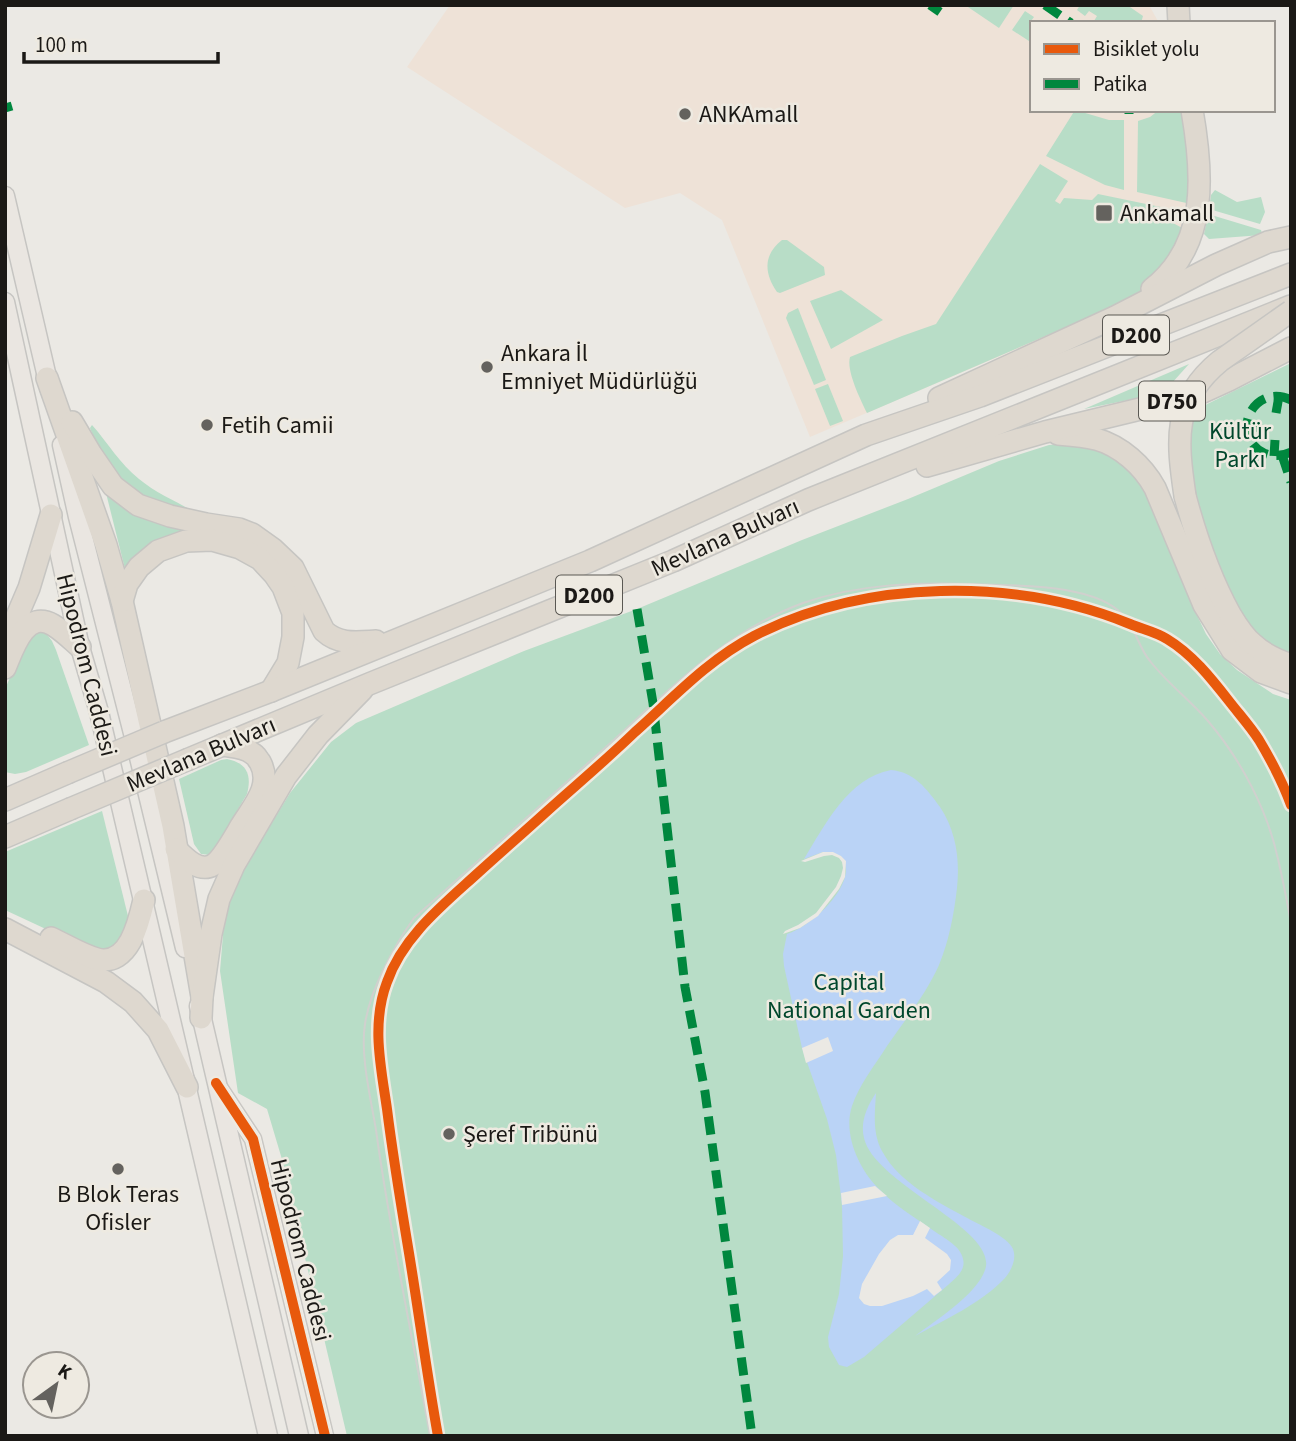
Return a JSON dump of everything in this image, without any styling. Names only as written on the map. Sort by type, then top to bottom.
[{"type":"highway","points":[[1115,317],[1169,274],[1188,240],[1196,214],[1200,186],[1199,155],[1192,112]]},
{"type":"highway","points":[[866,435],[951,392],[1115,317],[1216,265],[1268,242],[1291,237]]},
{"type":"highway","name":"Mevlana Bulvarı","points":[[5,800],[164,732],[590,561],[866,435],[980,396],[1291,274]]},
{"type":"highway","name":"Mevlana Bulvarı","points":[[5,837],[369,684],[673,561],[808,500],[1291,306]]},
{"type":"highway","points":[[1291,311],[1210,368],[1186,402],[1179,435],[1185,496],[1212,580],[1234,620],[1253,645],[1275,659],[1291,665]]},
{"type":"highway","name":"D750","points":[[1045,432],[1194,396],[1291,348]]},
{"type":"highway","points":[[47,378],[106,545],[122,601],[173,826],[202,1007]]},
{"type":"highway","points":[[47,378],[113,486],[138,505],[182,519],[239,528],[252,534],[293,568],[324,631],[331,638],[350,643],[392,640]]},
{"type":"highway","points":[[808,500],[1045,432],[1096,439],[1115,446],[1149,477],[1204,605],[1232,650],[1261,672],[1291,683]]},
{"type":"highway","points":[[5,645],[29,588],[51,515]]},
{"type":"highway","points":[[122,601],[127,584],[139,567],[158,551],[186,541],[212,540],[240,548],[260,559],[283,587],[293,613],[293,637],[288,663],[271,691]]},
{"type":"highway","points":[[5,668],[19,636],[26,627],[37,622],[55,626],[80,647]]},
{"type":"highway","points":[[202,1007],[211,934],[219,899],[234,865],[286,776],[318,736],[369,684]]},
{"type":"highway","points":[[176,849],[193,864],[213,866],[225,852],[263,790],[265,776],[255,754],[222,745]]},
{"type":"highway","points":[[5,782],[37,786]]},
{"type":"highway","points":[[5,917],[97,958],[108,960],[119,954],[131,941],[144,900]]},
{"type":"highway","points":[[5,929],[106,982],[133,1002],[158,1030],[187,1087]]},
{"type":"main road","name":"Hipodrom Caddesi","points":[[5,195],[78,517],[202,1007],[216,1083],[299,1436]]},
{"type":"main road","name":"Hipodrom Caddesi","points":[[5,302],[80,647],[99,712],[144,900],[268,1436]]},
{"type":"street","name":"Hipodrom Caddesi","points":[[216,1083],[253,1139],[325,1436]]},
{"type":"shaded area","points":[[450,5],[1149,5],[1158,21],[1030,21],[1030,112],[1186,112],[1193,165],[1184,229],[1085,320],[810,437],[722,220],[680,193],[625,208],[407,67]]},
{"type":"green space","points":[[965,5],[1014,5],[999,28]]},
{"type":"green space","points":[[1080,5],[1127,5],[1143,16],[1142,21],[1094,21],[1097,16],[1089,11],[1085,16],[1077,10]]},
{"type":"green space","points":[[1025,11],[1034,17],[1030,21],[1030,42],[1012,30]]},
{"type":"green space","points":[[1074,112],[1109,120],[1124,120],[1124,190],[1105,185],[1046,156]]},
{"type":"green space","points":[[1156,112],[1186,112],[1191,204],[1137,192],[1138,121]]},
{"type":"green space","points":[[1040,164],[1068,181],[1055,201],[1060,204],[1064,198],[1092,200],[1098,194],[1180,211],[1173,223],[1184,229],[1175,251],[1145,288],[1113,307],[867,413],[852,377],[850,357],[936,324]]},
{"type":"green space","points":[[1215,190],[1237,202],[1261,197],[1265,212],[1260,224],[1209,209],[1211,195]]},
{"type":"green space","points":[[1208,214],[1261,230],[1262,235],[1209,239],[1204,234]]},
{"type":"green space","points":[[782,240],[787,240],[824,267],[825,275],[777,292],[770,278],[768,264],[771,252]]},
{"type":"green space","points":[[841,290],[883,320],[831,349],[810,301]]},
{"type":"green space","points":[[798,308],[826,380],[814,385],[786,318],[788,313]]},
{"type":"green space","name":"Kültür Parkı","points":[[1291,363],[1291,658],[1279,653],[1251,631],[1228,596],[1193,492],[1188,454],[1191,412]]},
{"type":"green space","points":[[1189,364],[1163,393],[1084,409]]},
{"type":"green space","points":[[828,384],[843,421],[830,426],[815,389]]},
{"type":"green space","points":[[92,425],[139,479],[200,515],[143,498],[111,470],[97,446],[90,428]]},
{"type":"green space","name":"Capital National Garden","points":[[1073,443],[1097,448],[1118,459],[1149,492],[1206,634],[1220,654],[1237,670],[1273,694],[1291,700],[1291,1436],[347,1436],[281,1156],[267,1109],[238,1093],[220,971],[226,898],[290,793],[331,742],[356,723],[524,651],[637,609],[999,461],[1049,445]]},
{"type":"green space","points":[[106,493],[194,529],[126,573]]},
{"type":"green space","points":[[45,632],[56,650],[89,745],[26,772],[5,772],[5,689],[25,643],[34,633]]},
{"type":"green space","points":[[227,759],[239,763],[246,771],[249,781],[247,794],[211,855],[201,854],[194,844],[179,779]]},
{"type":"green space","points":[[102,811],[128,916],[128,928],[115,949],[93,951],[5,910],[5,852]]},
{"type":"water","points":[[891,770],[907,774],[919,782],[945,816],[956,846],[957,888],[951,927],[939,965],[922,997],[859,1090],[852,1106],[849,1127],[854,1150],[871,1180],[899,1206],[953,1244],[962,1255],[964,1263],[960,1274],[951,1282],[864,1357],[847,1367],[839,1365],[829,1347],[828,1337],[839,1294],[843,1256],[842,1205],[836,1155],[827,1119],[802,1048],[783,954],[787,934],[815,918],[832,900],[844,881],[846,871],[841,856],[823,852],[804,859],[829,818],[850,793],[862,782]]},
{"type":"water","points":[[876,1093],[877,1137],[882,1151],[898,1173],[920,1191],[1000,1236],[1014,1253],[1009,1272],[996,1287],[915,1336],[967,1295],[983,1276],[986,1266],[983,1251],[971,1236],[888,1172],[872,1155],[864,1138],[863,1126],[867,1109]]},
{"type":"pier","points":[[823,852],[833,852],[846,861],[845,877],[818,916],[800,928],[783,934],[816,913],[836,887],[843,868],[839,858],[832,855],[801,861]]},
{"type":"pier","points":[[828,1037],[833,1051],[806,1063],[802,1048]]},
{"type":"pier","points":[[875,1186],[887,1196],[842,1205],[841,1193]]},
{"type":"pier","points":[[920,1221],[930,1228],[925,1238],[951,1260],[950,1270],[937,1282],[942,1290],[934,1296],[927,1289],[882,1306],[864,1304],[859,1298],[862,1284],[879,1254],[890,1240],[898,1235],[913,1235]]},
{"type":"tram line","points":[[430,1436],[394,1245],[365,1063],[365,1024],[377,983],[414,918],[674,685],[747,630],[774,615],[824,597],[866,588],[910,584],[953,583],[1053,588],[1093,597],[1110,605],[1127,620],[1150,661],[1208,721],[1242,769],[1260,804],[1273,840],[1291,923]]},
{"type":"marked path","points":[[930,5],[940,12]]},
{"type":"marked path","points":[[1045,5],[1068,21]]},
{"type":"marked path","points":[[5,108],[12,106]]},
{"type":"marked path","points":[[1291,400],[1278,396],[1266,398],[1250,413],[1247,424],[1253,445],[1264,453],[1277,456],[1291,452]]},
{"type":"marked path","points":[[1276,413],[1279,396]]},
{"type":"marked path","points":[[1246,428],[1262,427]]},
{"type":"marked path","points":[[1274,456],[1275,440]]},
{"type":"marked path","points":[[1282,455],[1291,482]]},
{"type":"marked path","points":[[637,609],[653,703],[685,987],[705,1092],[752,1436]]},
{"type":"cycle path","points":[[438,1436],[380,1061],[379,1014],[387,982],[403,950],[439,909],[721,656],[754,636],[797,617],[843,603],[891,595],[940,591],[990,592],[1038,598],[1085,609],[1158,634],[1193,659],[1256,735],[1291,805]]},
{"type":"cycle path","points":[[216,1083],[253,1139],[325,1436]]},
{"type":"place","name":"ANKAmall","points":[[685,114]]},
{"type":"place","name":"Ankamall","points":[[1104,213]]},
{"type":"place","name":"Ankara İl Emniyet Müdürlüğü","points":[[487,367]]},
{"type":"place","name":"Fetih Camii","points":[[207,425]]},
{"type":"place","name":"Şeref Tribünü","points":[[449,1134]]},
{"type":"place","name":"B Blok Teras Ofisler","points":[[118,1169]]}]
